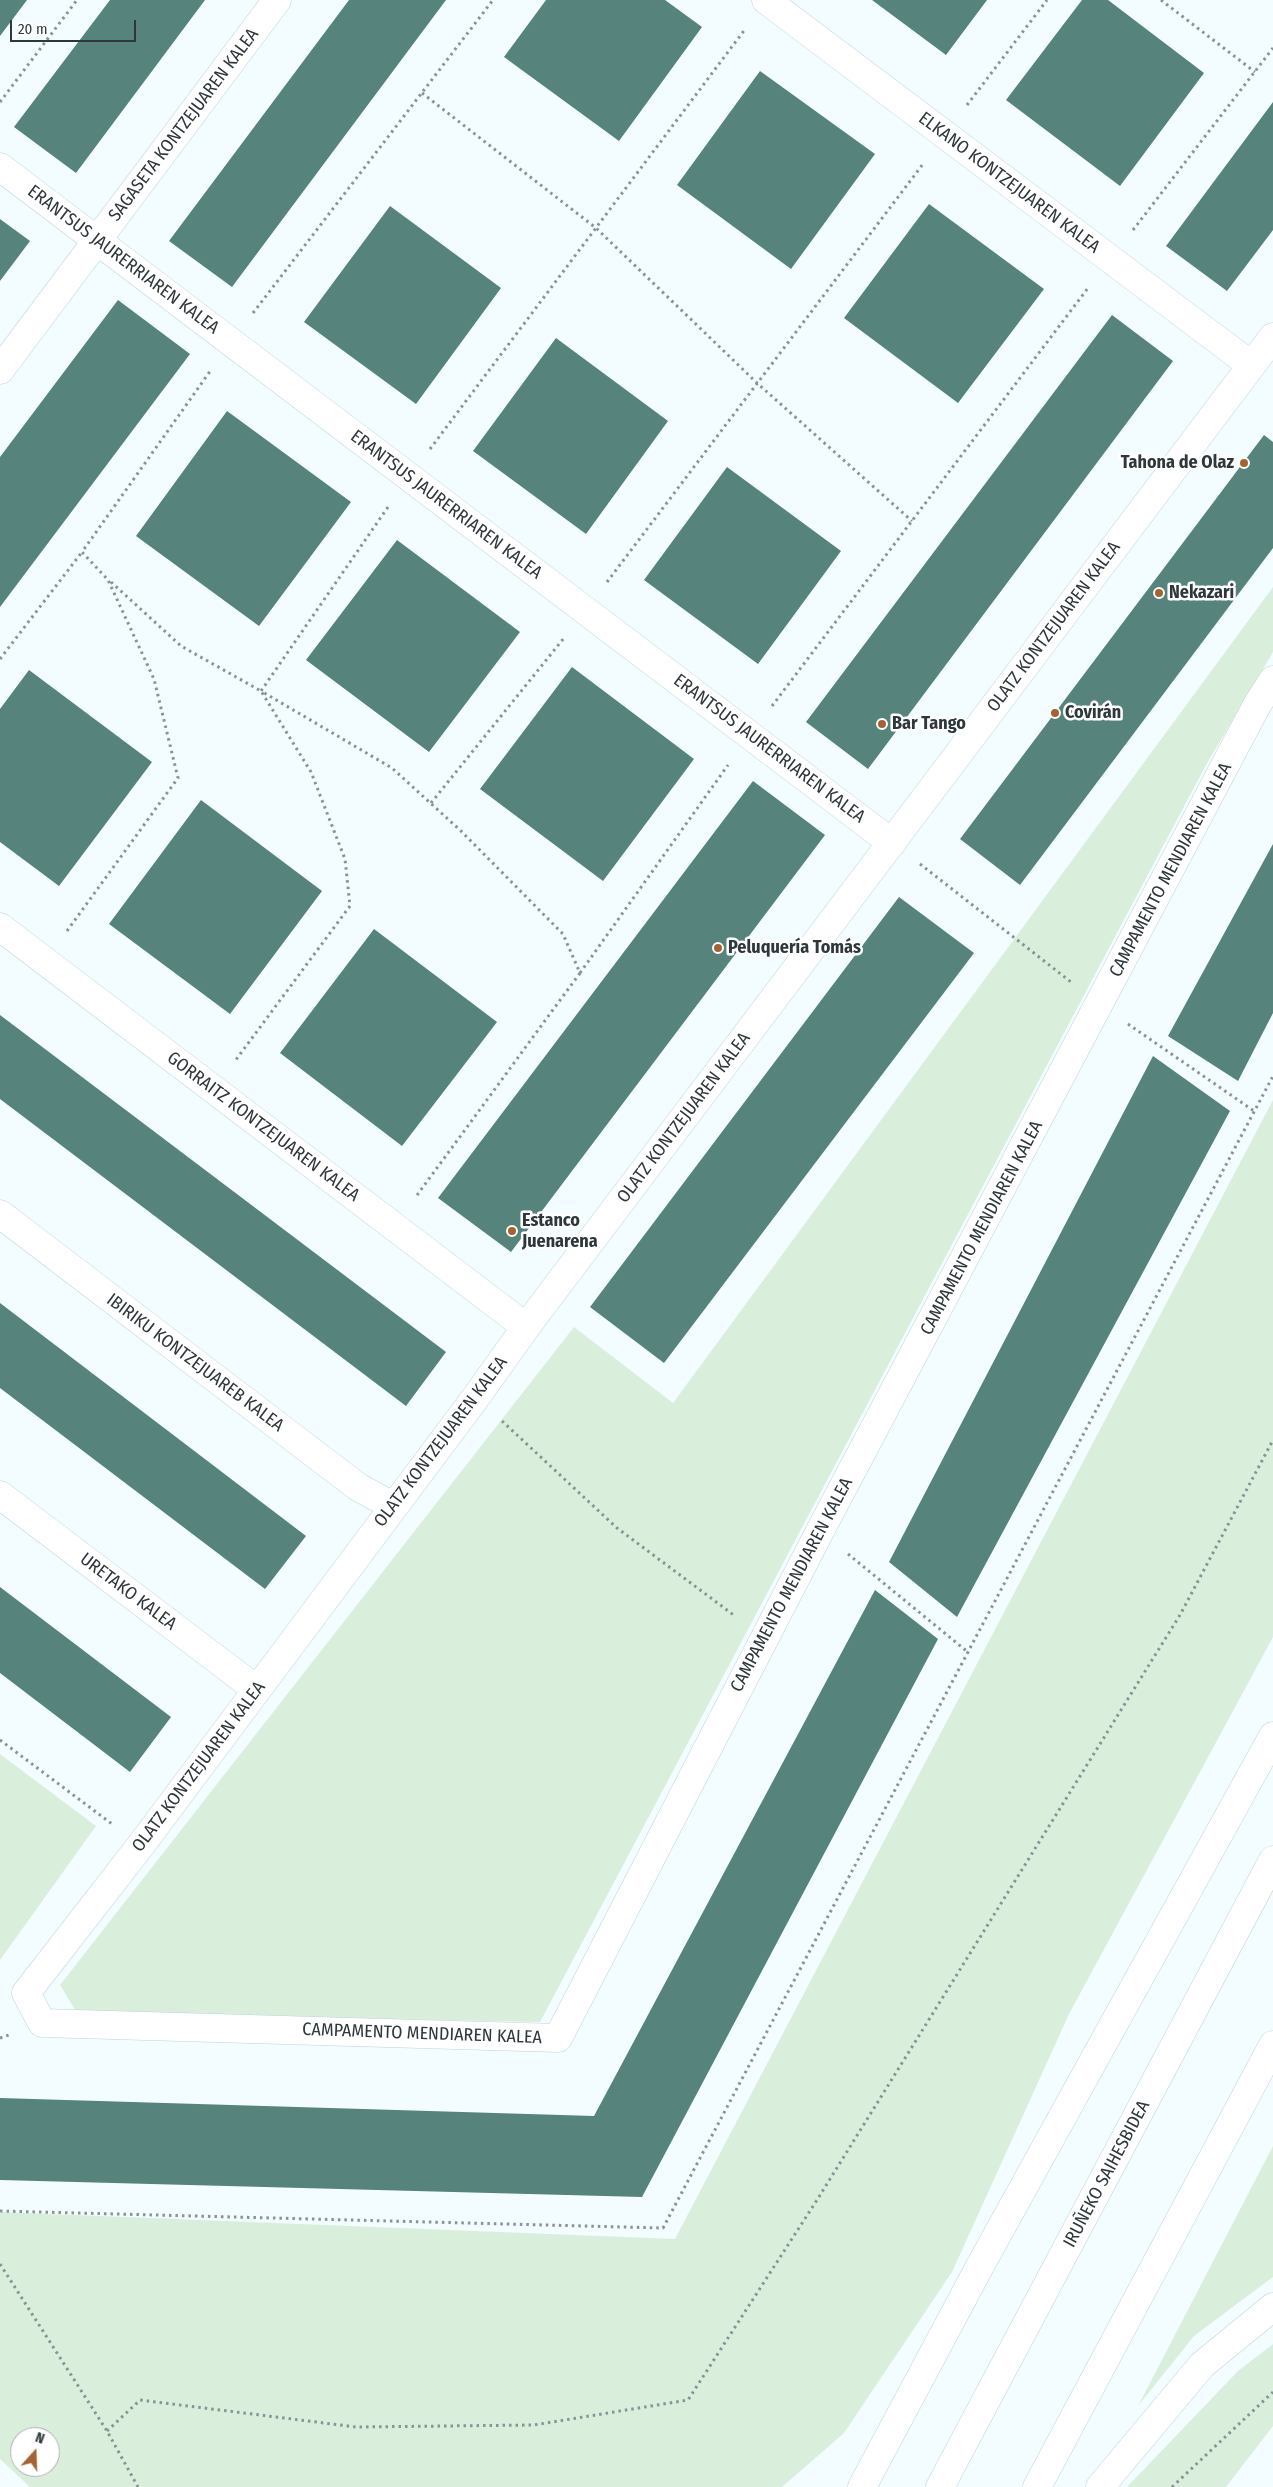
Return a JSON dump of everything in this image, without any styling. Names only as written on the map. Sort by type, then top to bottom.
[{"type":"main road","name":"SAGASETA KONTZEJUAREN KALEA","points":[[0,370],[277,0]]},
{"type":"main road","name":"ELKANO KONTZEJUAREN KALEA","points":[[767,0],[1252,365]]},
{"type":"main road","name":"ERANTSUS JAURERRIAREN KALEA","points":[[0,167],[892,842]]},
{"type":"main road","name":"OLATZ KONTZEJUAREN KALEA","points":[[42,2023],[26,1993],[141,1845],[476,1397],[526,1327],[1273,337]]},
{"type":"main road","name":"CAMPAMENTO MENDIAREN KALEA","points":[[42,2023],[558,2038],[764,1637],[1257,705],[1273,680]]},
{"type":"main road","name":"GORRAITZ KONTZEJUAREN KALEA","points":[[0,927],[526,1327]]},
{"type":"main road","name":"IBIRIKU KONTZEJUAREB KALEA","points":[[0,1214],[358,1487],[393,1506]]},
{"type":"main road","name":"URETAKO KALEA","points":[[0,1495],[256,1689]]},
{"type":"main road","points":[[862,2481],[1273,1736]]},
{"type":"main road","name":"IRUÑEKO SAIHESBIDEA","points":[[940,2487],[1273,1860]]},
{"type":"main road","points":[[1037,2487],[1273,2046]]},
{"type":"main road","points":[[1100,2487],[1202,2365],[1273,2307]]},
{"type":"path","points":[[0,102],[77,0]]},
{"type":"path","points":[[0,659],[82,552],[231,342],[493,0]]},
{"type":"path","points":[[261,691],[409,477],[767,0]]},
{"type":"path","points":[[431,803],[586,610],[1047,0]]},
{"type":"path","points":[[1162,0],[1255,72]]},
{"type":"path","points":[[394,1227],[580,973],[750,735],[1273,48]]},
{"type":"path","points":[[422,92],[596,228],[757,384],[912,522]]},
{"type":"path","points":[[82,552],[108,580],[181,646],[307,716],[392,768],[431,803],[563,934],[580,973]]},
{"type":"path","points":[[45,961],[178,778],[154,679],[108,580]]},
{"type":"path","points":[[214,1090],[350,906],[345,859],[311,772],[261,691]]},
{"type":"path","points":[[0,2211],[663,2228],[1273,1076]]},
{"type":"path","points":[[476,1397],[618,1528],[764,1637]]},
{"type":"path","points":[[107,2431],[140,2400],[356,2427],[534,2425],[688,2400],[817,2200],[1180,1615],[1273,1440]]},
{"type":"path","points":[[820,1531],[969,1653]]},
{"type":"path","points":[[0,1740],[141,1845]]},
{"type":"path","points":[[0,2264],[107,2431],[138,2487]]},
{"type":"path","points":[[1172,2487],[1273,2392]]},
{"type":"green space","points":[[1273,587],[1273,652],[1206,765],[540,2022],[77,2013],[60,1985],[574,1327],[673,1403]]},
{"type":"green space","points":[[1273,1100],[1273,1637],[1069,2014],[952,2272],[844,2433],[782,2487],[30,2487],[19,2477],[60,2477],[60,2427],[10,2427],[10,2468],[0,2459],[0,2212],[675,2239]]},
{"type":"green space","points":[[0,1754],[96,1826],[0,1960]]},
{"type":"green space","points":[[1273,2146],[1273,2277],[1194,2336],[1138,2406]]},
{"type":"green space","points":[[1273,2344],[1273,2426],[1226,2487],[1127,2487],[1238,2371]]},
{"type":"building","points":[[0,0],[27,0],[0,36]]},
{"type":"building","points":[[110,0],[205,0],[76,173],[14,127]]},
{"type":"building","points":[[349,0],[446,0],[232,287],[169,241]]},
{"type":"building","points":[[546,0],[665,0],[702,27],[619,141],[504,57]]},
{"type":"building","points":[[872,0],[987,0],[946,55]]},
{"type":"building","points":[[1082,0],[1108,0],[1204,73],[1120,186],[1006,100]]},
{"type":"building","points":[[760,71],[875,154],[791,269],[677,185]]},
{"type":"building","points":[[1273,102],[1273,230],[1227,291],[1166,246]]},
{"type":"building","points":[[929,204],[1044,289],[958,403],[844,318]]},
{"type":"building","points":[[390,206],[501,288],[416,404],[304,322]]},
{"type":"building","points":[[0,219],[30,241],[0,281]]},
{"type":"building","points":[[118,300],[190,354],[0,607],[0,457]]},
{"type":"building","points":[[1112,315],[1173,361],[868,769],[806,722]]},
{"type":"building","points":[[556,338],[668,421],[586,534],[473,451]]},
{"type":"building","points":[[227,411],[351,502],[259,626],[136,536]]},
{"type":"building","points":[[1264,435],[1273,442],[1273,548],[1020,885],[960,839]]},
{"type":"building","points":[[727,467],[841,551],[758,664],[644,580]]},
{"type":"building","points":[[397,540],[520,632],[429,752],[306,660]]},
{"type":"building","points":[[572,667],[694,759],[603,881],[480,789]]},
{"type":"building","points":[[29,670],[152,762],[59,886],[0,842],[0,709]]},
{"type":"building","points":[[753,781],[825,835],[511,1252],[438,1198]]},
{"type":"building","points":[[201,800],[322,891],[230,1014],[109,924]]},
{"type":"building","points":[[1273,844],[1273,1013],[1238,1081],[1168,1036]]},
{"type":"building","points":[[899,897],[974,953],[664,1363],[590,1307]]},
{"type":"building","points":[[374,929],[497,1022],[402,1146],[280,1053]]},
{"type":"building","points":[[0,1015],[446,1352],[406,1406],[0,1099]]},
{"type":"building","points":[[1153,1056],[1230,1111],[957,1617],[889,1562]]},
{"type":"building","points":[[0,1303],[306,1536],[265,1589],[0,1388]]},
{"type":"building","points":[[0,1587],[171,1717],[130,1772],[0,1673]]},
{"type":"building","points":[[875,1590],[938,1639],[642,2197],[0,2180],[0,2098],[594,2116]]},
{"type":"place","name":"Tahona de Olaz","points":[[1244,463]]},
{"type":"place","name":"Nekazari","points":[[1159,593]]},
{"type":"place","name":"Covirán","points":[[1055,713]]},
{"type":"place","name":"Bar Tango","points":[[882,724]]},
{"type":"place","name":"Peluquería Tomás","points":[[718,948]]},
{"type":"place","name":"Estanco Juenarena","points":[[512,1231]]}]
